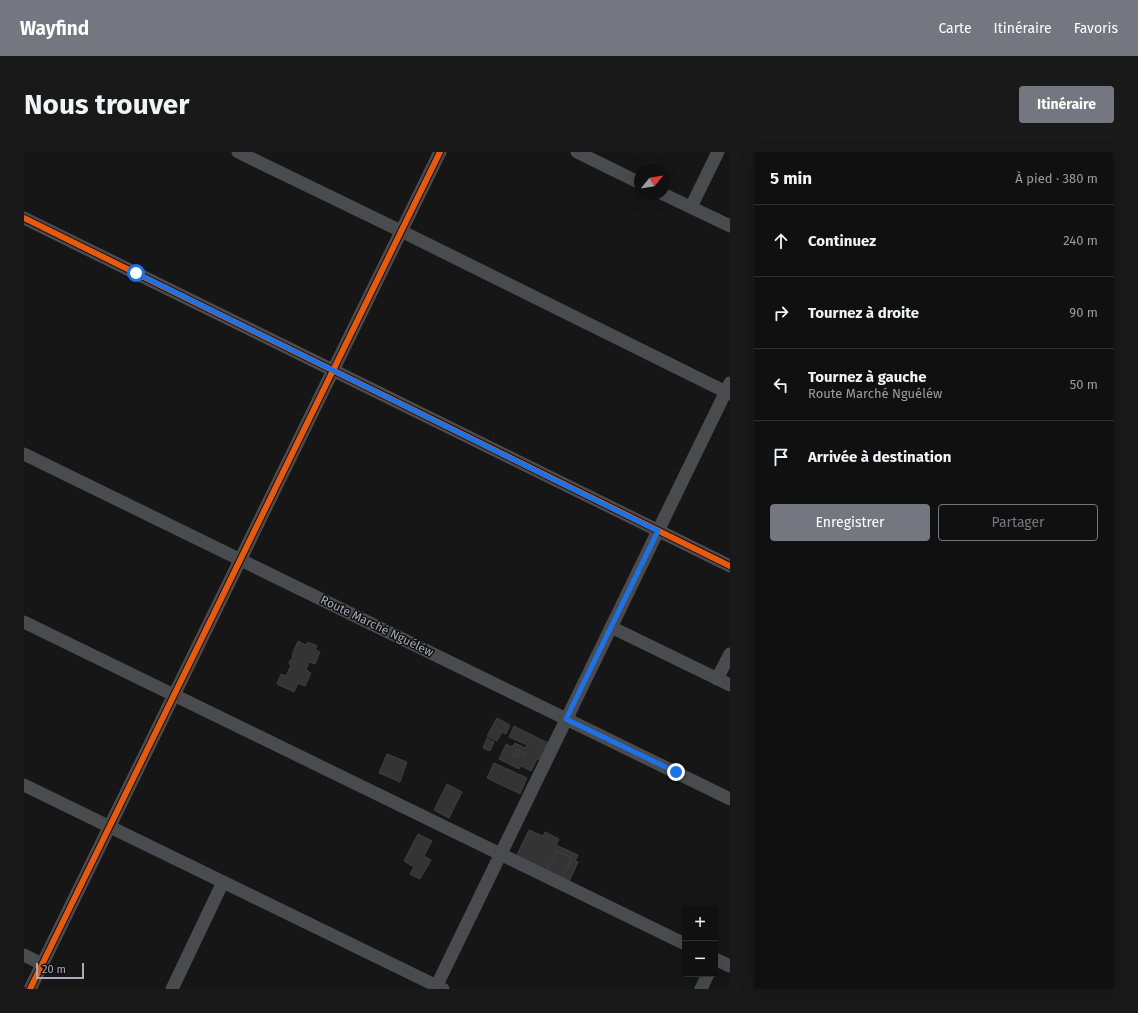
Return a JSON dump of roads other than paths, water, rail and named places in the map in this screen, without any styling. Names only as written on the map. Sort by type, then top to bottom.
[{"type":"street","points":[[24,784],[438,988],[500,854],[658,531],[729,390],[238,152]]},
{"type":"street","points":[[30,989],[440,152]]},
{"type":"street","points":[[577,152],[591,155],[634,180]]},
{"type":"street","points":[[690,207],[718,152]]},
{"type":"street","points":[[670,197],[730,226]]},
{"type":"street","points":[[24,218],[730,566]]},
{"type":"street","name":"Route Marché Nguéléw","points":[[24,454],[730,799]]},
{"type":"street","points":[[24,622],[682,943]]},
{"type":"street","points":[[611,627],[730,685]]},
{"type":"street","points":[[717,679],[730,654]]},
{"type":"street","points":[[172,989],[223,882]]},
{"type":"street","points":[[24,956],[42,964]]},
{"type":"street","points":[[718,960],[730,966]]},
{"type":"street","points":[[701,989],[707,977]]}]
